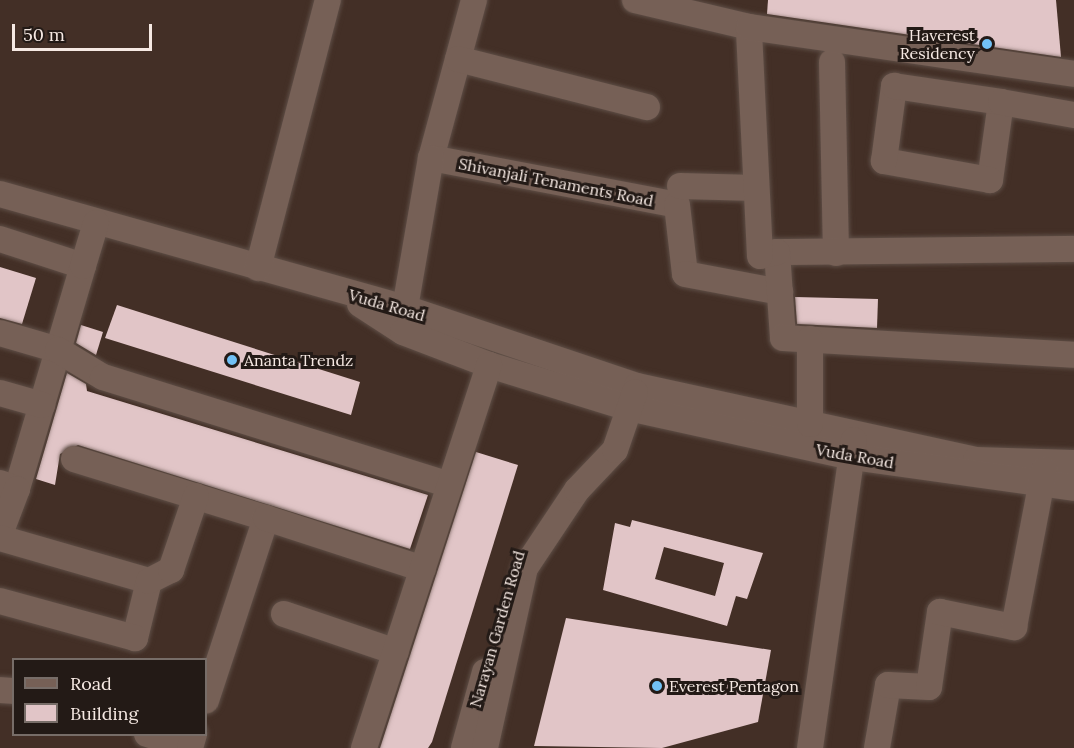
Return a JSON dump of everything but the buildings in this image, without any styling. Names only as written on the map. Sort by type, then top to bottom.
[{"type":"street","points":[[258,268],[328,0]]},
{"type":"street","points":[[405,308],[431,158],[474,0]]},
{"type":"street","points":[[634,0],[749,27],[1074,74]]},
{"type":"street","points":[[749,27],[760,256],[777,252],[1074,249]]},
{"type":"street","points":[[458,59],[647,107]]},
{"type":"street","points":[[831,62],[837,253]]},
{"type":"street","points":[[1001,102],[990,180],[884,161],[894,86],[1001,102],[1074,115]]},
{"type":"street","name":"Shivanjali Tenaments Road","points":[[431,158],[677,205],[685,274],[780,291]]},
{"type":"street","points":[[680,186],[756,188]]},
{"type":"street","points":[[0,194],[88,249]]},
{"type":"street","points":[[0,238],[258,268],[340,291]]},
{"type":"street","points":[[88,249],[42,405],[8,486],[0,536],[148,581],[171,570],[196,496]]},
{"type":"street","points":[[777,252],[783,338],[1074,355]]},
{"type":"street","name":"Vuda Road","points":[[340,291],[405,308],[633,397],[810,424],[853,445]]},
{"type":"street","name":"Vuda Road","points":[[340,291],[403,332],[489,365],[853,445],[976,460],[1044,475],[1074,488]]},
{"type":"street","points":[[0,333],[58,350],[103,377],[450,485]]},
{"type":"street","points":[[810,339],[810,424]]},
{"type":"street","points":[[364,748],[489,365]]},
{"type":"street","points":[[0,393],[42,405]]},
{"type":"street","points":[[577,490],[618,443],[633,397]]},
{"type":"street","points":[[810,748],[853,445]]},
{"type":"street","points":[[74,459],[423,569]]},
{"type":"street","name":"Vuda Road","points":[[1044,475],[1074,463]]},
{"type":"street","points":[[877,748],[888,685],[930,687],[940,612],[1014,627],[1044,475]]},
{"type":"street","name":"Narayan Garden Road","points":[[464,748],[516,555],[537,518],[577,490]]},
{"type":"street","name":"Narayan Garden Road","points":[[485,748],[525,568],[577,490]]},
{"type":"street","points":[[207,697],[266,518]]},
{"type":"street","points":[[0,601],[135,638],[148,581]]},
{"type":"street","points":[[284,614],[396,652]]},
{"type":"street","points":[[150,736],[189,748],[194,736]]},
{"type":"place","name":"Haverest Residency","points":[[987,44]]},
{"type":"place","name":"Ananta Trendz","points":[[232,360]]},
{"type":"place","name":"Everest Pentagon","points":[[657,686]]}]
